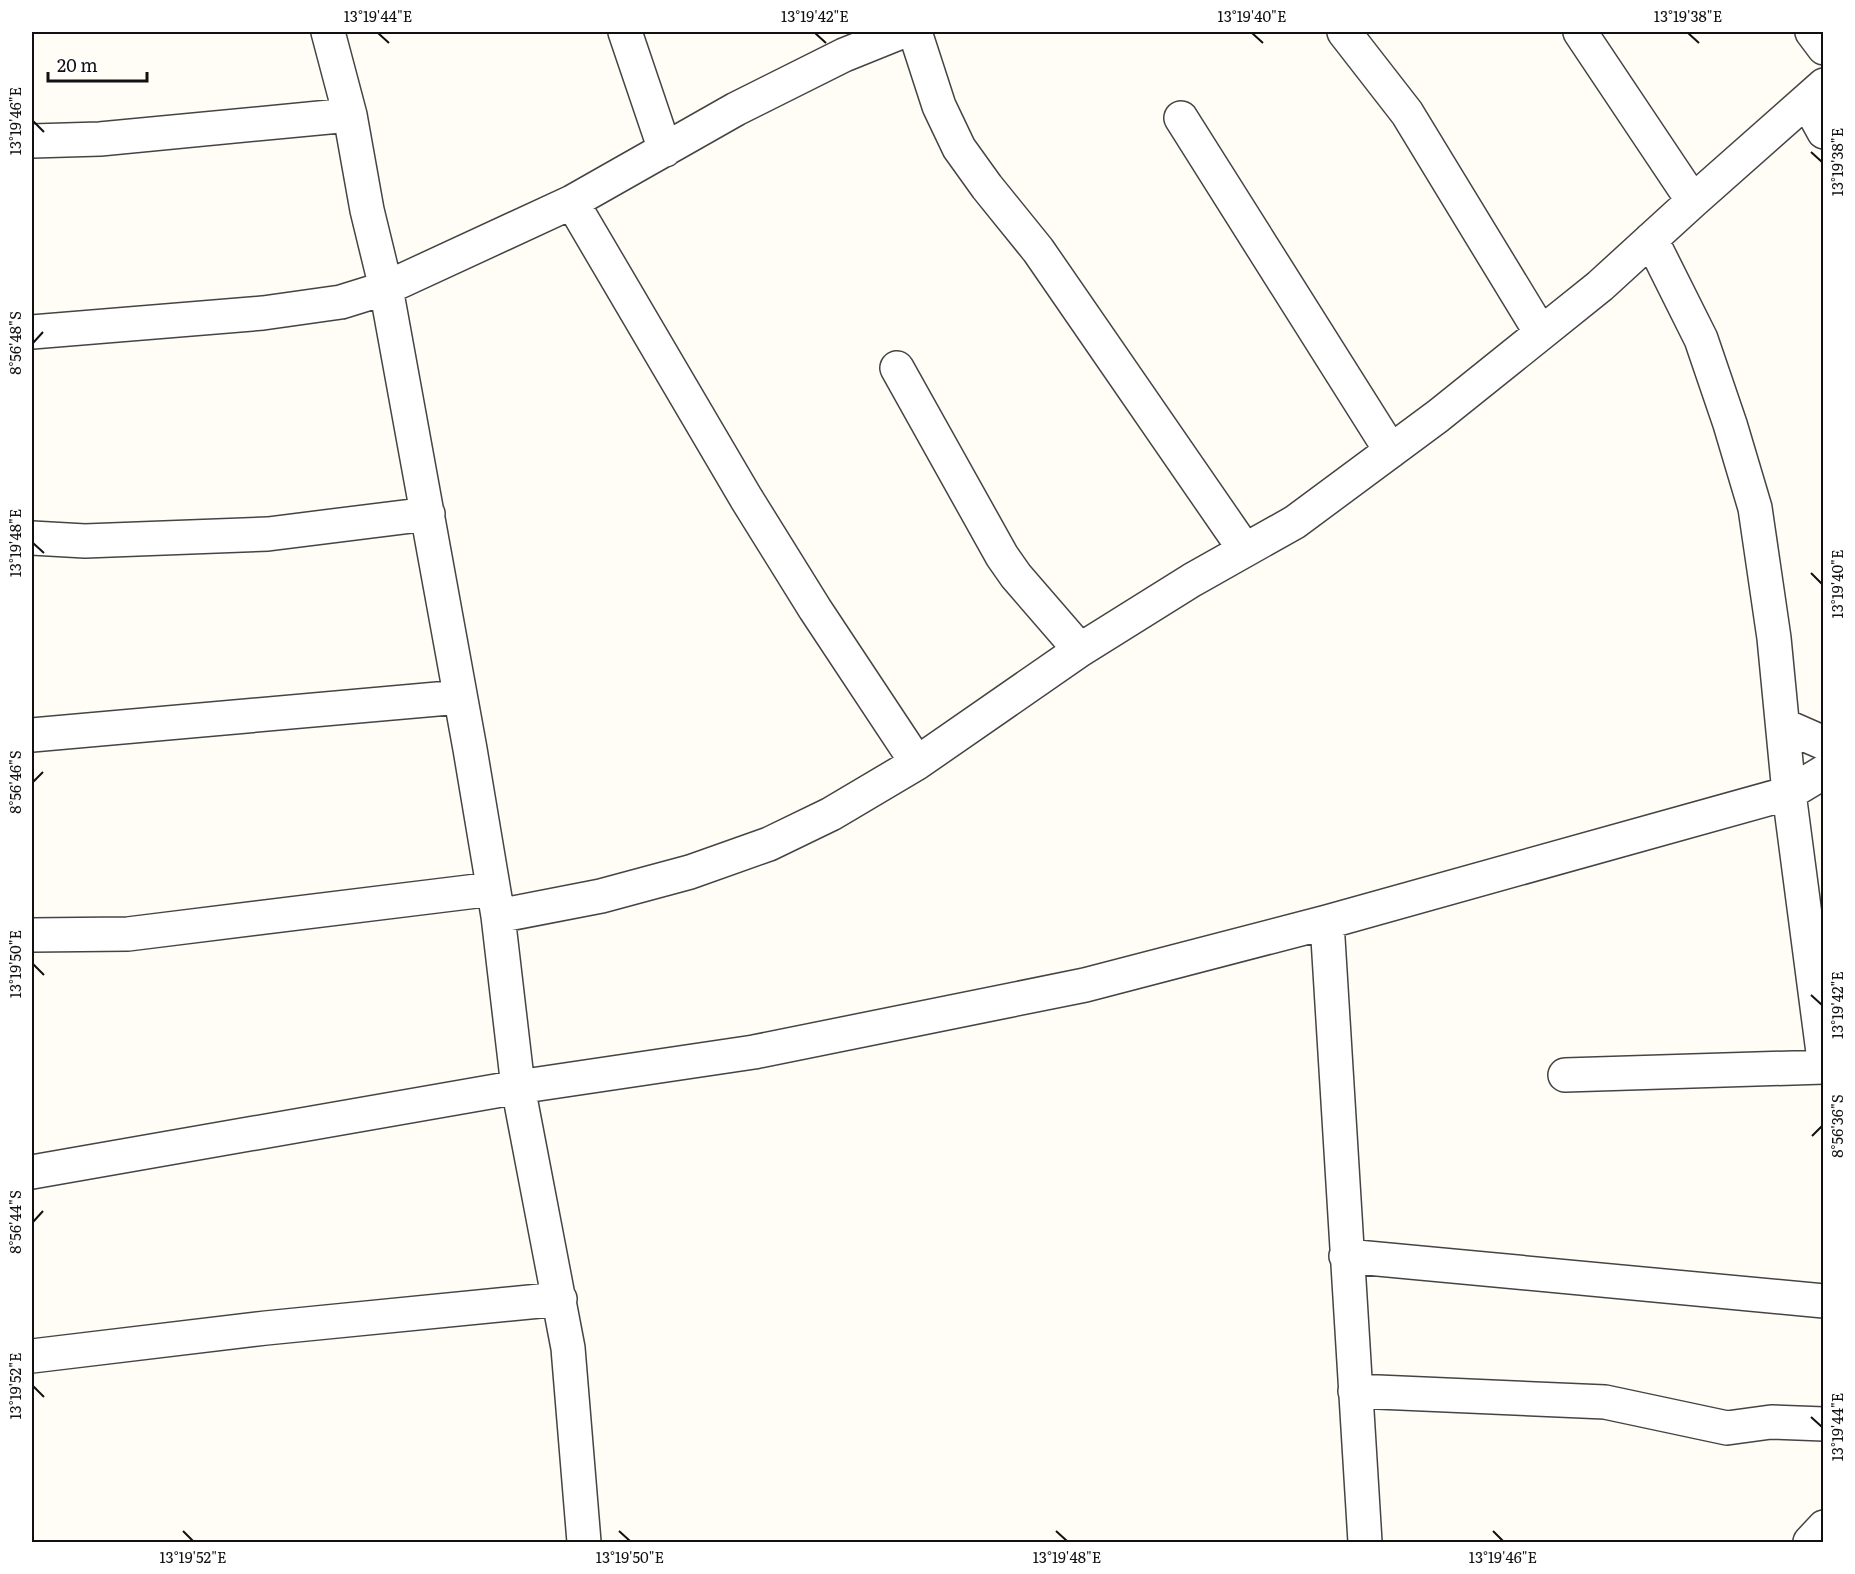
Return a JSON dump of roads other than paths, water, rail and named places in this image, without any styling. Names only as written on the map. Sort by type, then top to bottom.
[{"type":"street","points":[[328,32],[350,115],[367,210],[386,288],[428,514],[495,902],[518,1087],[568,1348],[584,1542]]},
{"type":"street","points":[[625,32],[665,150]]},
{"type":"street","points":[[32,332],[263,313],[341,302],[386,288],[572,202],[746,104],[844,55],[901,32]]},
{"type":"street","points":[[915,32],[939,106],[959,148],[1038,250],[1245,550]]},
{"type":"street","points":[[1344,32],[1407,114],[1541,333]]},
{"type":"street","points":[[1580,32],[1693,201]]},
{"type":"street","points":[[1812,32],[1824,48]]},
{"type":"street","points":[[32,935],[128,934],[612,893],[690,873],[759,848],[831,814],[917,763],[1080,650],[1295,522],[1438,416],[1600,286],[1815,93],[1824,132]]},
{"type":"street","points":[[32,141],[100,139],[350,115]]},
{"type":"street","points":[[1181,118],[1391,451]]},
{"type":"street","points":[[572,202],[746,498],[815,609],[917,763]]},
{"type":"street","points":[[1651,239],[1701,339],[1755,508],[1774,638],[1789,793],[1824,1060]]},
{"type":"street","points":[[897,368],[1002,556],[1016,576],[1080,650]]},
{"type":"street","points":[[32,538],[85,541],[268,534],[428,514]]},
{"type":"street","points":[[32,735],[460,697]]},
{"type":"street","points":[[1783,725],[1824,743]]},
{"type":"street","points":[[32,1172],[518,1087],[754,1052],[1063,990],[1327,922],[1789,793],[1824,772]]},
{"type":"street","points":[[1327,922],[1365,1542]]},
{"type":"street","points":[[1565,1075],[1824,1067]]},
{"type":"street","points":[[1346,1256],[1824,1301]]},
{"type":"street","points":[[32,1356],[266,1328],[560,1299]]},
{"type":"street","points":[[1355,1391],[1605,1402],[1727,1428],[1793,1421],[1824,1424]]},
{"type":"street","points":[[1810,1542],[1824,1527]]}]
